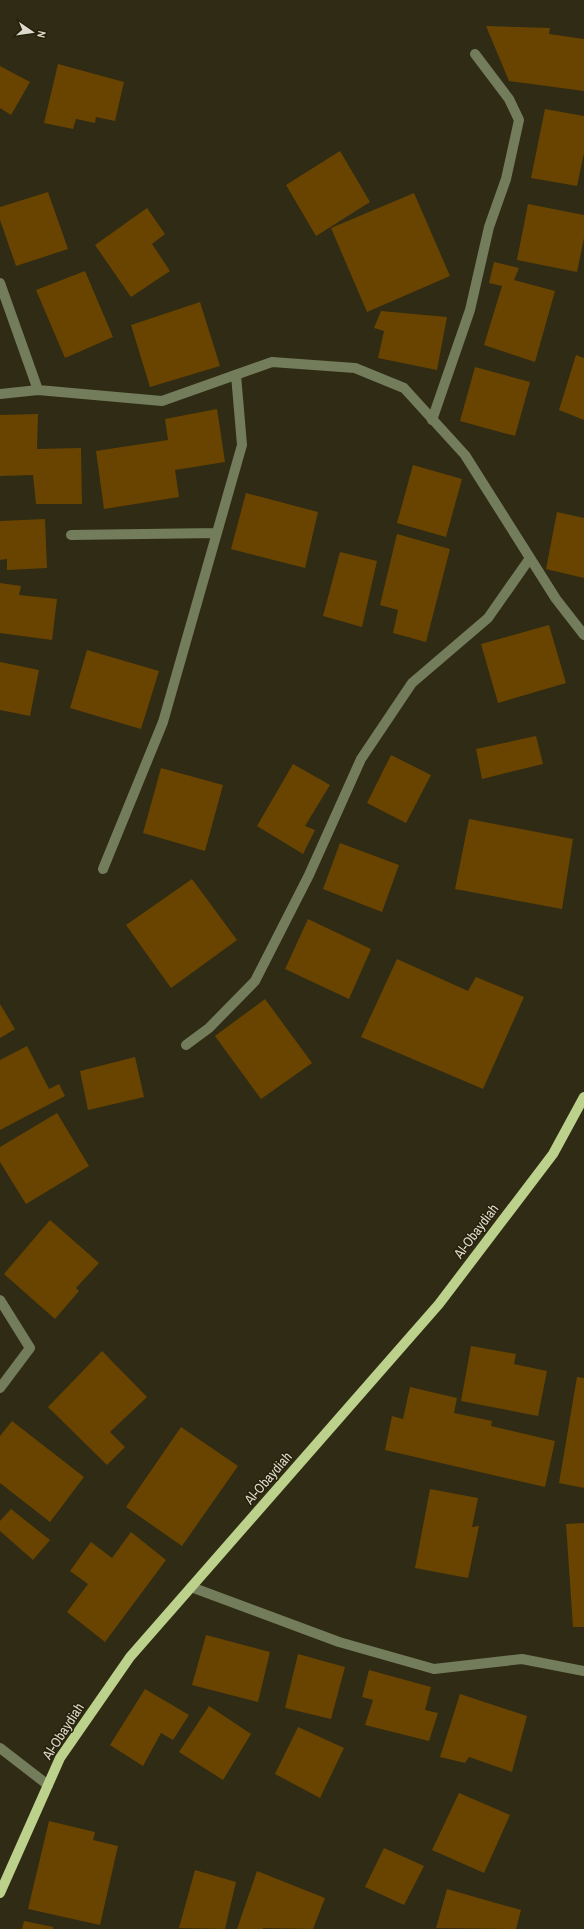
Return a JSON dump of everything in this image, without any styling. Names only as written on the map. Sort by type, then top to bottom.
[{"type":"main road","name":"Al-Obaydiah","points":[[0,1893],[60,1758],[130,1657],[439,1304],[553,1154],[584,1097]]},
{"type":"street","points":[[432,420],[470,310],[489,227],[506,179],[519,120],[509,99],[475,54]]},
{"type":"street","points":[[0,283],[38,390]]},
{"type":"street","points":[[0,394],[38,390],[162,401],[272,362],[355,368],[404,388],[465,455],[556,599],[584,635]]},
{"type":"street","points":[[104,868],[163,722],[242,445],[236,375]]},
{"type":"street","points":[[71,535],[216,533]]},
{"type":"street","points":[[186,1045],[209,1028],[255,981],[309,875],[361,759],[412,683],[488,618],[530,558]]},
{"type":"street","points":[[0,1300],[30,1348],[0,1388]]},
{"type":"street","points":[[191,1587],[339,1642],[434,1669],[522,1659],[584,1671]]},
{"type":"street","points":[[0,1748],[48,1785]]},
{"type":"building","points":[[486,26],[550,28],[549,34],[584,39],[584,91],[509,81]]},
{"type":"building","points":[[58,64],[124,82],[115,121],[96,117],[95,123],[76,119],[73,129],[44,123]]},
{"type":"building","points":[[0,66],[30,82],[11,115],[0,108]]},
{"type":"building","points":[[545,109],[584,116],[584,153],[577,186],[531,178]]},
{"type":"building","points":[[340,151],[370,202],[316,236],[286,185]]},
{"type":"building","points":[[48,192],[68,249],[16,266],[0,220],[0,207]]},
{"type":"building","points":[[414,193],[450,276],[367,312],[331,228]]},
{"type":"building","points":[[528,204],[584,215],[584,238],[577,272],[517,260]]},
{"type":"building","points":[[147,208],[165,234],[152,244],[170,271],[131,297],[95,245]]},
{"type":"building","points":[[494,262],[519,268],[514,280],[555,291],[535,362],[484,345],[502,286],[489,283]]},
{"type":"building","points":[[85,271],[113,337],[65,358],[36,290]]},
{"type":"building","points":[[200,302],[220,366],[150,387],[131,325]]},
{"type":"building","points":[[381,311],[447,317],[437,370],[378,358],[384,331],[374,328]]},
{"type":"building","points":[[576,355],[584,358],[584,420],[559,410]]},
{"type":"building","points":[[475,367],[530,382],[515,436],[460,421]]},
{"type":"building","points":[[217,409],[225,462],[175,470],[179,497],[104,509],[96,451],[168,440],[165,419]]},
{"type":"building","points":[[38,414],[37,449],[81,448],[82,504],[36,504],[33,475],[0,476],[0,415]]},
{"type":"building","points":[[413,465],[462,479],[446,537],[397,523]]},
{"type":"building","points":[[246,493],[318,512],[305,568],[231,549]]},
{"type":"building","points":[[557,512],[584,518],[584,578],[546,569]]},
{"type":"building","points":[[45,519],[47,568],[7,570],[7,559],[0,560],[0,521]]},
{"type":"building","points":[[397,534],[450,549],[426,642],[393,633],[398,610],[380,605]]},
{"type":"building","points":[[340,552],[377,561],[362,627],[323,616]]},
{"type":"building","points":[[0,583],[21,586],[19,595],[57,599],[52,640],[0,633]]},
{"type":"building","points":[[549,625],[566,683],[498,703],[481,644]]},
{"type":"building","points":[[87,650],[159,671],[141,729],[70,708]]},
{"type":"building","points":[[0,662],[39,670],[30,716],[0,710]]},
{"type":"building","points":[[536,736],[543,764],[482,779],[476,749]]},
{"type":"building","points":[[391,755],[431,775],[406,823],[367,803]]},
{"type":"building","points":[[293,764],[330,785],[305,826],[315,830],[303,854],[257,826]]},
{"type":"building","points":[[161,768],[223,785],[205,851],[143,833]]},
{"type":"building","points":[[469,819],[573,839],[562,909],[455,889]]},
{"type":"building","points":[[340,843],[399,865],[382,912],[323,889]]},
{"type":"building","points":[[192,879],[237,940],[171,988],[126,925]]},
{"type":"building","points":[[308,919],[371,949],[349,999],[285,969]]},
{"type":"building","points":[[397,959],[468,991],[476,977],[524,997],[483,1089],[361,1037]]},
{"type":"building","points":[[265,999],[312,1063],[261,1099],[215,1036]]},
{"type":"building","points":[[0,1004],[15,1029],[0,1038]]},
{"type":"building","points":[[27,1046],[49,1089],[59,1084],[65,1096],[0,1130],[0,1060]]},
{"type":"building","points":[[135,1057],[144,1097],[88,1110],[80,1071]]},
{"type":"building","points":[[57,1113],[89,1166],[26,1204],[0,1162],[0,1147]]},
{"type":"building","points":[[50,1220],[99,1263],[76,1288],[79,1291],[55,1319],[4,1274]]},
{"type":"building","points":[[471,1346],[516,1354],[514,1364],[547,1371],[538,1416],[461,1401]]},
{"type":"building","points":[[102,1351],[147,1397],[110,1432],[125,1447],[107,1465],[48,1407]]},
{"type":"building","points":[[577,1377],[584,1378],[584,1488],[559,1483]]},
{"type":"building","points":[[410,1387],[457,1398],[454,1413],[492,1421],[491,1426],[555,1441],[545,1487],[385,1450],[392,1416],[403,1419]]},
{"type":"building","points":[[12,1421],[84,1477],[50,1522],[0,1483],[0,1436]]},
{"type":"building","points":[[181,1427],[238,1466],[182,1546],[126,1507]]},
{"type":"building","points":[[430,1489],[478,1498],[472,1527],[479,1526],[468,1578],[415,1568]]},
{"type":"building","points":[[11,1509],[50,1540],[33,1560],[0,1531],[0,1521]]},
{"type":"building","points":[[584,1523],[584,1627],[573,1627],[566,1524]]},
{"type":"building","points":[[131,1532],[166,1560],[105,1642],[67,1612],[88,1584],[70,1571],[91,1542],[112,1558]]},
{"type":"building","points":[[206,1635],[270,1652],[258,1702],[192,1685]]},
{"type":"building","points":[[298,1654],[345,1667],[331,1719],[285,1708]]},
{"type":"building","points":[[369,1670],[431,1687],[425,1710],[438,1713],[429,1741],[365,1725],[373,1700],[362,1697]]},
{"type":"building","points":[[145,1689],[189,1715],[173,1740],[161,1733],[143,1766],[110,1745]]},
{"type":"building","points":[[460,1694],[527,1716],[512,1772],[469,1757],[465,1763],[440,1757]]},
{"type":"building","points":[[209,1706],[251,1734],[223,1780],[179,1752]]},
{"type":"building","points":[[298,1727],[344,1748],[320,1798],[275,1774]]},
{"type":"building","points":[[459,1793],[510,1815],[484,1873],[432,1850]]},
{"type":"building","points":[[49,1821],[95,1832],[93,1840],[118,1846],[100,1925],[28,1909]]},
{"type":"building","points":[[384,1848],[424,1866],[404,1905],[365,1887]]},
{"type":"building","points":[[195,1870],[236,1882],[225,1929],[179,1928]]},
{"type":"building","points":[[257,1871],[325,1898],[313,1929],[237,1929]]},
{"type":"building","points":[[447,1889],[521,1910],[516,1929],[436,1928]]},
{"type":"building","points":[[24,1921],[53,1927],[53,1929],[22,1929]]}]
